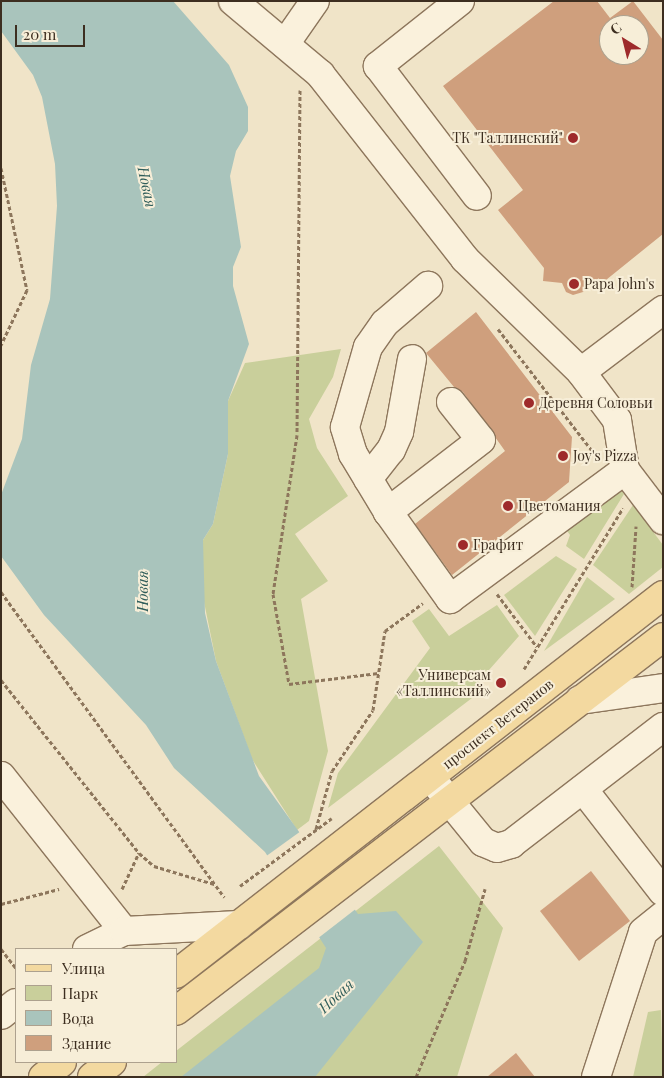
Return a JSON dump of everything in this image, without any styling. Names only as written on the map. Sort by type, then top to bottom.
[{"type":"main road","name":"проспект Ветеранов","points":[[249,918],[663,595]]},
{"type":"main road","name":"проспект Ветеранов","points":[[178,1009],[447,800],[663,637]]},
{"type":"main road","points":[[178,972],[249,918]]},
{"type":"main road","points":[[43,1077],[61,1063]]},
{"type":"main road","points":[[92,1077],[111,1063]]},
{"type":"street","points":[[233,1],[320,74],[465,259],[581,372],[617,420],[632,480],[663,520]]},
{"type":"street","points":[[285,44],[315,1]]},
{"type":"street","points":[[460,1],[378,66],[478,196]]},
{"type":"street","points":[[428,286],[385,323],[368,347],[350,400],[345,427],[353,454],[388,512],[450,599],[482,575],[632,480]]},
{"type":"street","points":[[581,372],[663,310]]},
{"type":"street","points":[[368,479],[391,450],[399,432],[412,359]]},
{"type":"street","points":[[388,512],[481,440],[451,402]]},
{"type":"street","points":[[580,700],[663,688]]},
{"type":"street","points":[[430,777],[483,842],[497,848],[511,844],[663,727]]},
{"type":"street","points":[[1,776],[124,931]]},
{"type":"street","points":[[583,789],[663,892]]},
{"type":"street","points":[[596,1077],[643,932],[663,916]]},
{"type":"street","points":[[89,948],[124,931],[249,918]]},
{"type":"street","points":[[1,1015],[15,1004]]},
{"type":"path","points":[[300,84],[297,436],[273,594],[289,684],[378,674]]},
{"type":"path","points":[[1,168],[27,290],[1,345]]},
{"type":"path","points":[[494,324],[592,451]]},
{"type":"path","points":[[632,480],[632,594]]},
{"type":"path","points":[[518,678],[632,480]]},
{"type":"path","points":[[482,575],[537,648]]},
{"type":"path","points":[[1,592],[224,898]]},
{"type":"path","points":[[240,886],[316,830],[332,772],[373,710],[385,631],[426,601]]},
{"type":"path","points":[[1,680],[138,853],[154,866],[215,884]]},
{"type":"path","points":[[119,894],[138,853]]},
{"type":"path","points":[[1,904],[62,889]]},
{"type":"path","points":[[416,1077],[465,961],[485,890]]},
{"type":"path","points":[[1,949],[15,967]]},
{"type":"green space","points":[[341,349],[333,377],[309,419],[317,448],[348,496],[295,534],[328,581],[301,599],[328,751],[309,821],[297,830],[252,759],[216,661],[203,597],[203,540],[213,524],[228,454],[228,401],[245,363]]},
{"type":"green space","points":[[615,483],[624,494],[584,559],[566,546],[570,535],[562,524]]},
{"type":"green space","points":[[633,505],[663,545],[663,567],[629,594],[593,565]]},
{"type":"green space","points":[[556,556],[577,569],[535,636],[504,595]]},
{"type":"green space","points":[[587,577],[615,599],[544,651]]},
{"type":"green space","points":[[497,605],[519,636],[481,679],[472,698],[328,808],[338,773],[430,648],[412,621],[429,609],[449,636]]},
{"type":"green space","points":[[439,846],[503,928],[457,1077],[143,1077],[161,1063],[178,1063],[178,1049]]},
{"type":"green space","points":[[661,1010],[663,1077],[633,1077],[648,1012]]},
{"type":"water","name":"Новая","points":[[1,1],[173,1],[229,65],[248,107],[248,131],[236,151],[230,176],[241,247],[233,267],[233,286],[249,344],[228,401],[228,454],[213,524],[203,540],[205,613],[216,661],[259,776],[358,914],[396,911],[423,942],[315,1077],[181,1077],[319,968],[326,948],[265,852],[174,768],[146,725],[44,615],[1,556],[1,495],[22,439],[31,365],[50,299],[57,206],[55,164],[42,97],[33,75],[1,31]]},
{"type":"pier","points":[[301,831],[357,908],[317,939],[265,857]]},
{"type":"building","name":"ТК \"Таллинский\"","points":[[554,1],[597,1],[608,15],[599,15],[599,65],[649,65],[649,22],[663,40],[663,234],[601,284],[588,284],[583,292],[573,295],[566,292],[562,283],[543,281],[544,268],[498,210],[523,190],[443,86]]},
{"type":"building","name":"ТК \"Таллинский\"","points":[[633,1],[644,15],[614,15]]},
{"type":"building","points":[[476,312],[572,437],[569,482],[452,575],[415,524],[505,451],[463,392],[454,387],[426,353]]},
{"type":"building","points":[[591,871],[630,921],[579,961],[540,911]]},
{"type":"building","points":[[516,1053],[535,1077],[487,1077]]},
{"type":"place","name":"ТК \"Таллинский\"","points":[[573,138]]},
{"type":"place","name":"Papa John's","points":[[574,284]]},
{"type":"place","name":"Деревня Соловьи","points":[[529,403]]},
{"type":"place","name":"Joy's Pizza","points":[[563,456]]},
{"type":"place","name":"Цветомания","points":[[508,506]]},
{"type":"place","name":"Графит","points":[[463,545]]},
{"type":"place","name":"Универсам «Таллинский»","points":[[501,683]]}]
